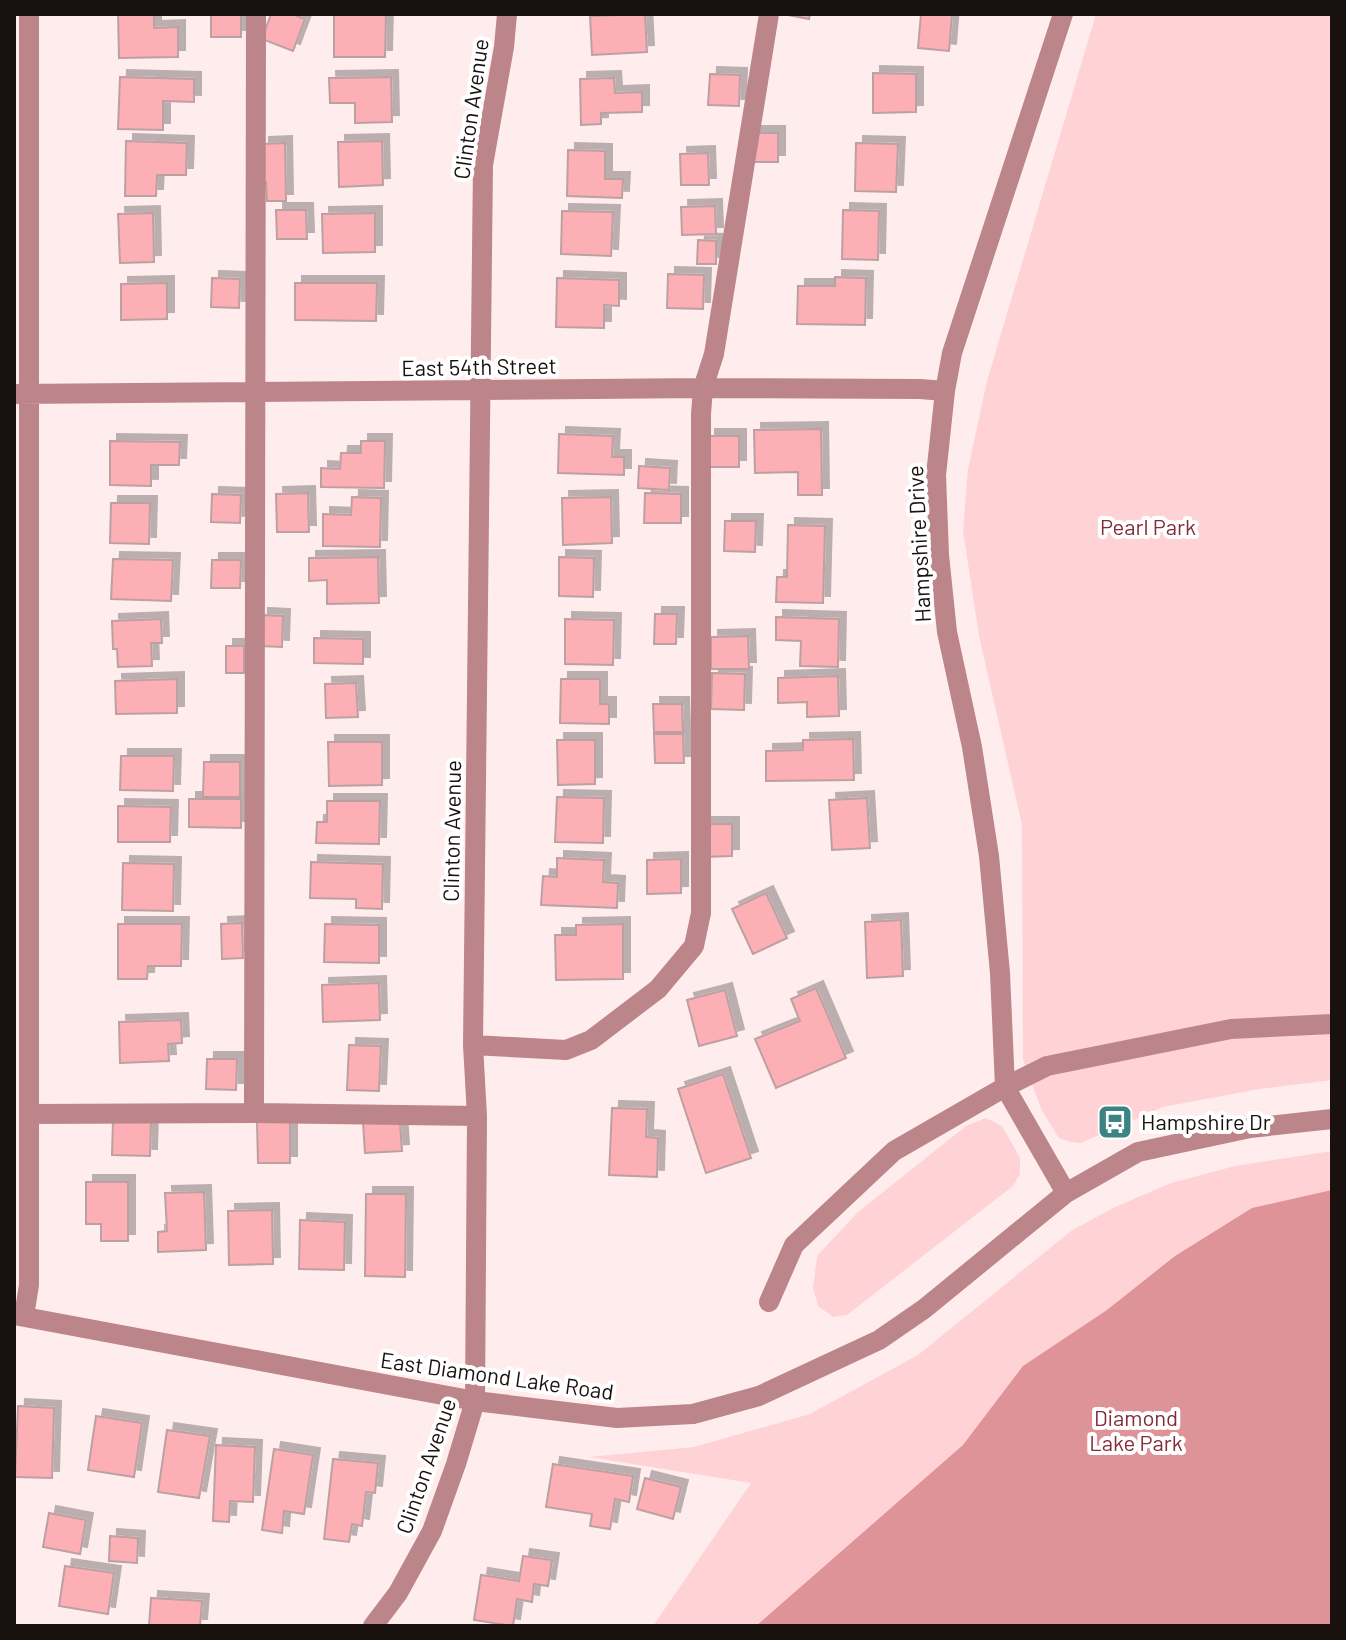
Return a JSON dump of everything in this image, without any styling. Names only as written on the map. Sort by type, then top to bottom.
[{"type":"street","points":[[19,1316],[29,1285],[22,394],[29,14]]},
{"type":"street","points":[[254,1113],[256,14]]},
{"type":"street","name":"Clinton Avenue","points":[[373,1626],[398,1593],[432,1531],[475,1401],[477,1116],[473,1045],[483,165],[507,14]]},
{"type":"street","points":[[473,1045],[566,1050],[591,1040],[658,989],[694,946],[701,913],[703,388],[714,354],[769,14]]},
{"type":"street","name":"Hampshire Drive","points":[[1063,14],[952,353],[936,475],[939,555],[947,632],[972,747],[989,856],[1000,973],[1005,1087],[1066,1193]]},
{"type":"street","name":"East 54th Street","points":[[22,394],[703,388],[945,391]]},
{"type":"street","points":[[769,1302],[794,1245],[894,1151],[1047,1066],[1231,1029],[1332,1024]]},
{"type":"street","points":[[29,1114],[477,1116]]},
{"type":"street","name":"East Diamond Lake Road","points":[[19,1316],[475,1401],[617,1418],[693,1414],[759,1396],[879,1340],[924,1309],[1066,1193],[1138,1152],[1250,1128],[1332,1119]]},
{"type":"green space","name":"Pearl Park","points":[[1096,14],[1332,14],[1332,1080],[1259,1089],[1163,1107],[1081,1143],[1059,1138],[1042,1111],[1023,1060],[1022,825],[979,636],[963,531],[968,469],[987,381]]},
{"type":"green space","points":[[986,1118],[1002,1126],[1020,1158],[1020,1174],[1013,1186],[847,1315],[833,1317],[818,1306],[813,1288],[817,1256],[858,1212],[966,1126]]},
{"type":"green space","name":"Diamond Lake Park","points":[[1332,1151],[1332,1626],[653,1626],[751,1483],[589,1457],[694,1447],[810,1414],[918,1355],[1071,1231],[1115,1207],[1171,1183],[1235,1166]]},
{"type":"shaded area","name":"Diamond Lake Park","points":[[1332,1190],[1332,1626],[756,1626],[963,1445],[1023,1366],[1107,1310],[1175,1256],[1252,1208]]},
{"type":"building","points":[[118,14],[154,14],[154,28],[178,27],[178,57],[119,58]]},
{"type":"building","points":[[211,14],[241,14],[241,37],[211,37]]},
{"type":"building","points":[[271,14],[292,14],[305,19],[293,51],[262,39]]},
{"type":"building","points":[[334,14],[386,14],[385,57],[334,57]]},
{"type":"building","points":[[645,14],[647,52],[592,55],[590,16]]},
{"type":"building","points":[[783,14],[810,14],[809,19]]},
{"type":"building","points":[[921,14],[952,14],[949,51],[918,48]]},
{"type":"building","points":[[873,73],[916,74],[916,112],[873,113]]},
{"type":"building","points":[[710,74],[740,75],[739,106],[708,105]]},
{"type":"building","points":[[120,77],[194,79],[194,102],[163,101],[163,130],[118,129]]},
{"type":"building","points":[[391,77],[392,122],[355,123],[355,103],[330,103],[329,78]]},
{"type":"building","points":[[614,78],[615,93],[642,92],[642,112],[601,113],[601,124],[581,125],[580,79]]},
{"type":"building","points":[[754,133],[778,133],[778,162],[754,162]]},
{"type":"building","points":[[126,141],[187,143],[186,175],[157,175],[156,196],[125,196]]},
{"type":"building","points":[[382,141],[383,185],[339,187],[338,142]]},
{"type":"building","points":[[285,143],[286,201],[267,201],[266,182],[262,182],[262,144]]},
{"type":"building","points":[[856,143],[898,144],[896,192],[855,191]]},
{"type":"building","points":[[568,150],[605,151],[605,179],[623,179],[622,198],[567,196]]},
{"type":"building","points":[[708,153],[709,185],[681,185],[680,154]]},
{"type":"building","points":[[715,206],[716,234],[682,235],[681,207]]},
{"type":"building","points":[[276,210],[306,210],[307,239],[277,239]]},
{"type":"building","points":[[843,210],[879,211],[878,260],[842,259]]},
{"type":"building","points":[[562,211],[613,212],[611,256],[561,254]]},
{"type":"building","points":[[153,213],[154,262],[120,263],[118,214]]},
{"type":"building","points":[[375,213],[375,252],[323,253],[322,214]]},
{"type":"building","points":[[698,240],[716,241],[716,264],[697,264]]},
{"type":"building","points":[[668,274],[704,275],[703,309],[667,308]]},
{"type":"building","points":[[835,277],[866,278],[865,325],[797,324],[798,286],[835,286]]},
{"type":"building","points":[[212,278],[240,279],[239,308],[211,307]]},
{"type":"building","points":[[557,278],[619,280],[619,306],[604,305],[604,328],[556,327]]},
{"type":"building","points":[[167,283],[167,319],[121,320],[121,284]]},
{"type":"building","points":[[295,283],[377,283],[376,321],[295,320]]},
{"type":"building","points":[[821,429],[822,495],[798,495],[798,472],[755,473],[754,430]]},
{"type":"building","points":[[559,434],[613,436],[612,457],[624,457],[624,475],[558,473]]},
{"type":"building","points":[[708,436],[739,436],[739,467],[708,467]]},
{"type":"building","points":[[110,441],[180,442],[179,465],[151,465],[151,486],[110,485]]},
{"type":"building","points":[[361,441],[385,441],[384,488],[321,487],[321,468],[340,469],[341,453],[361,453]]},
{"type":"building","points":[[639,466],[670,468],[669,490],[638,488]]},
{"type":"building","points":[[308,493],[309,532],[277,532],[276,494]]},
{"type":"building","points":[[645,493],[681,494],[681,523],[644,523]]},
{"type":"building","points":[[212,494],[241,495],[240,523],[211,522]]},
{"type":"building","points":[[352,497],[381,498],[380,547],[323,546],[323,514],[351,515]]},
{"type":"building","points":[[611,497],[612,543],[563,545],[562,498]]},
{"type":"building","points":[[111,503],[150,503],[149,544],[110,543]]},
{"type":"building","points":[[725,521],[756,521],[755,552],[724,551]]},
{"type":"building","points":[[788,525],[825,526],[823,603],[776,602],[777,577],[787,577]]},
{"type":"building","points":[[378,557],[379,603],[327,604],[327,580],[309,581],[309,558]]},
{"type":"building","points":[[559,557],[594,558],[593,597],[559,596]]},
{"type":"building","points":[[113,559],[173,560],[171,601],[111,599]]},
{"type":"building","points":[[212,560],[241,560],[240,588],[211,588]]},
{"type":"building","points":[[655,614],[677,614],[676,644],[654,644]]},
{"type":"building","points":[[261,615],[283,616],[282,647],[260,646]]},
{"type":"building","points":[[776,617],[839,619],[838,667],[800,666],[801,641],[776,640]]},
{"type":"building","points":[[161,619],[162,643],[151,643],[152,666],[118,667],[117,649],[113,649],[112,621]]},
{"type":"building","points":[[565,619],[614,620],[613,665],[565,664]]},
{"type":"building","points":[[748,636],[749,669],[711,669],[711,637]]},
{"type":"building","points":[[314,638],[363,639],[363,664],[314,663]]},
{"type":"building","points":[[226,646],[244,646],[244,673],[226,673]]},
{"type":"building","points":[[712,673],[745,674],[744,710],[711,709]]},
{"type":"building","points":[[838,676],[839,716],[807,717],[807,702],[778,703],[778,678]]},
{"type":"building","points":[[177,679],[177,713],[116,714],[115,681]]},
{"type":"building","points":[[561,679],[600,679],[600,704],[609,704],[609,724],[560,723]]},
{"type":"building","points":[[356,683],[358,717],[326,718],[325,684]]},
{"type":"building","points":[[653,704],[682,704],[683,732],[654,732]]},
{"type":"building","points":[[654,734],[683,734],[684,763],[655,763]]},
{"type":"building","points":[[853,739],[854,780],[766,781],[766,751],[803,750],[803,740]]},
{"type":"building","points":[[557,740],[595,740],[595,784],[558,785]]},
{"type":"building","points":[[328,742],[382,742],[382,785],[329,786]]},
{"type":"building","points":[[121,756],[174,756],[173,791],[120,790]]},
{"type":"building","points":[[204,762],[240,762],[240,797],[203,797]]},
{"type":"building","points":[[557,797],[604,798],[603,843],[555,842]]},
{"type":"building","points":[[867,798],[870,848],[832,850],[829,800]]},
{"type":"building","points":[[189,799],[241,799],[241,828],[189,827]]},
{"type":"building","points":[[327,801],[380,801],[379,844],[316,843],[317,822],[327,822]]},
{"type":"building","points":[[118,806],[171,807],[170,842],[118,842]]},
{"type":"building","points":[[702,824],[732,824],[732,856],[703,857]]},
{"type":"building","points":[[557,858],[604,860],[603,882],[618,883],[617,908],[541,905],[543,876],[557,877]]},
{"type":"building","points":[[681,859],[681,893],[647,894],[647,860]]},
{"type":"building","points":[[311,862],[383,864],[382,909],[356,908],[356,899],[310,898]]},
{"type":"building","points":[[123,863],[174,864],[173,911],[122,910]]},
{"type":"building","points":[[766,893],[787,938],[753,954],[732,909]]},
{"type":"building","points":[[901,920],[903,976],[867,978],[865,922]]},
{"type":"building","points":[[242,923],[243,958],[222,959],[221,924]]},
{"type":"building","points":[[118,924],[182,924],[181,966],[148,966],[147,979],[118,979]]},
{"type":"building","points":[[325,924],[379,925],[379,963],[324,962]]},
{"type":"building","points":[[623,924],[623,979],[556,980],[555,935],[576,935],[576,925]]},
{"type":"building","points":[[379,983],[380,1020],[323,1022],[322,985]]},
{"type":"building","points":[[816,988],[846,1058],[776,1088],[755,1039],[800,1021],[791,999]]},
{"type":"building","points":[[725,990],[737,1036],[699,1046],[687,1000]]},
{"type":"building","points":[[181,1020],[182,1043],[168,1044],[169,1061],[120,1063],[119,1022]]},
{"type":"building","points":[[349,1045],[381,1046],[379,1091],[347,1090]]},
{"type":"building","points":[[207,1059],[237,1059],[236,1090],[206,1089]]},
{"type":"building","points":[[723,1074],[751,1158],[706,1173],[678,1089]]},
{"type":"building","points":[[612,1108],[647,1109],[646,1137],[658,1138],[657,1177],[609,1175]]},
{"type":"building","points":[[113,1120],[151,1121],[150,1156],[112,1155]]},
{"type":"building","points":[[257,1122],[290,1122],[290,1163],[258,1163]]},
{"type":"building","points":[[400,1122],[402,1151],[365,1153],[363,1123]]},
{"type":"building","points":[[86,1182],[128,1182],[128,1241],[101,1241],[101,1224],[86,1224]]},
{"type":"building","points":[[204,1192],[206,1250],[158,1252],[158,1232],[167,1231],[165,1193]]},
{"type":"building","points":[[366,1194],[406,1194],[405,1277],[365,1276]]},
{"type":"building","points":[[272,1210],[273,1264],[229,1265],[228,1211]]},
{"type":"building","points":[[300,1220],[345,1222],[344,1270],[299,1269]]},
{"type":"building","points":[[18,1406],[54,1408],[52,1478],[15,1477]]},
{"type":"building","points":[[96,1416],[142,1423],[134,1477],[88,1470]]},
{"type":"building","points":[[167,1430],[210,1436],[199,1498],[158,1492]]},
{"type":"building","points":[[216,1445],[255,1447],[253,1502],[230,1501],[229,1522],[213,1521]]},
{"type":"building","points":[[274,1449],[313,1455],[304,1514],[284,1511],[282,1533],[262,1530]]},
{"type":"building","points":[[333,1459],[378,1463],[375,1493],[366,1492],[362,1526],[352,1524],[349,1542],[324,1539]]},
{"type":"building","points":[[553,1464],[633,1476],[629,1502],[615,1499],[610,1529],[590,1526],[592,1514],[546,1507]]},
{"type":"building","points":[[645,1478],[681,1487],[673,1519],[637,1509]]},
{"type":"building","points":[[49,1513],[86,1520],[80,1554],[43,1547]]},
{"type":"building","points":[[110,1536],[138,1538],[137,1563],[109,1561]]},
{"type":"building","points":[[523,1556],[552,1560],[548,1586],[534,1584],[532,1602],[517,1599],[513,1626],[474,1620],[481,1575],[519,1581]]},
{"type":"building","points":[[65,1566],[114,1573],[108,1614],[59,1606]]},
{"type":"building","points":[[151,1598],[202,1601],[200,1626],[149,1626]]},
{"type":"place","name":"Hampshire Dr","points":[[1115,1122]]}]
